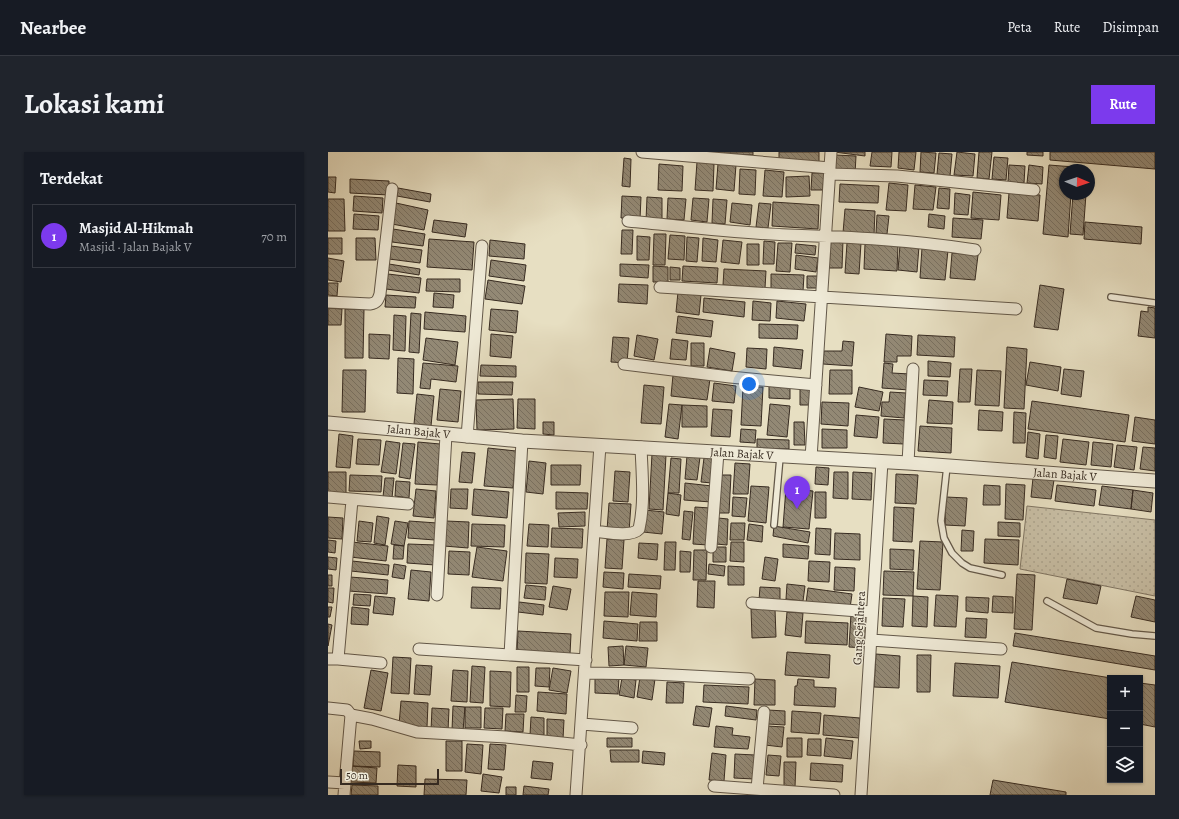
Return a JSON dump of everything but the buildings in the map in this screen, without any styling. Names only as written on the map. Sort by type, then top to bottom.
[{"type":"street","points":[[642,152],[1034,190]]},
{"type":"street","points":[[811,458],[831,152]]},
{"type":"street","points":[[328,302],[370,304],[378,300],[380,294],[392,189]]},
{"type":"street","points":[[628,221],[787,235],[874,238],[918,242],[975,250]]},
{"type":"street","points":[[468,437],[482,246]]},
{"type":"street","points":[[660,287],[1016,309]]},
{"type":"street","points":[[624,364],[730,377],[816,385]]},
{"type":"street","points":[[908,463],[913,369]]},
{"type":"street","name":"Jalan Bajak V","points":[[328,423],[522,441],[641,447],[780,457],[908,463],[1155,482]]},
{"type":"street","points":[[436,595],[446,435]]},
{"type":"street","points":[[510,656],[522,441]]},
{"type":"street","points":[[576,795],[581,745],[600,445]]},
{"type":"street","points":[[594,531],[626,534],[634,533],[639,529],[641,521],[642,490],[641,447]]},
{"type":"street","points":[[711,547],[718,452]]},
{"type":"street","name":"Gang Sejahtera","points":[[861,795],[882,462]]},
{"type":"street","points":[[328,497],[408,504]]},
{"type":"street","points":[[352,500],[333,659],[380,663]]},
{"type":"street","points":[[752,603],[872,612]]},
{"type":"street","points":[[871,640],[1001,650]]},
{"type":"street","points":[[419,649],[586,660]]},
{"type":"street","points":[[585,673],[653,674],[749,679]]},
{"type":"street","points":[[328,708],[347,710],[351,715],[372,719],[417,732],[506,737],[581,745]]},
{"type":"street","points":[[757,789],[764,712]]},
{"type":"street","points":[[344,795],[351,715]]},
{"type":"street","points":[[582,724],[632,728]]},
{"type":"street","points":[[328,782],[344,783]]},
{"type":"street","points":[[714,786],[834,795]]},
{"type":"lane","points":[[1111,297],[1155,303]]},
{"type":"lane","points":[[774,525],[780,457]]},
{"type":"lane","points":[[947,466],[941,521],[944,538],[952,553],[962,563],[970,568],[1002,575]]},
{"type":"lane","points":[[1047,602],[1096,628],[1155,636]]},
{"type":"shaded area","points":[[1027,506],[1155,520],[1155,596],[1020,569]]},
{"type":"place","name":"Masjid Al-Hikmah","points":[[797,509]]}]
